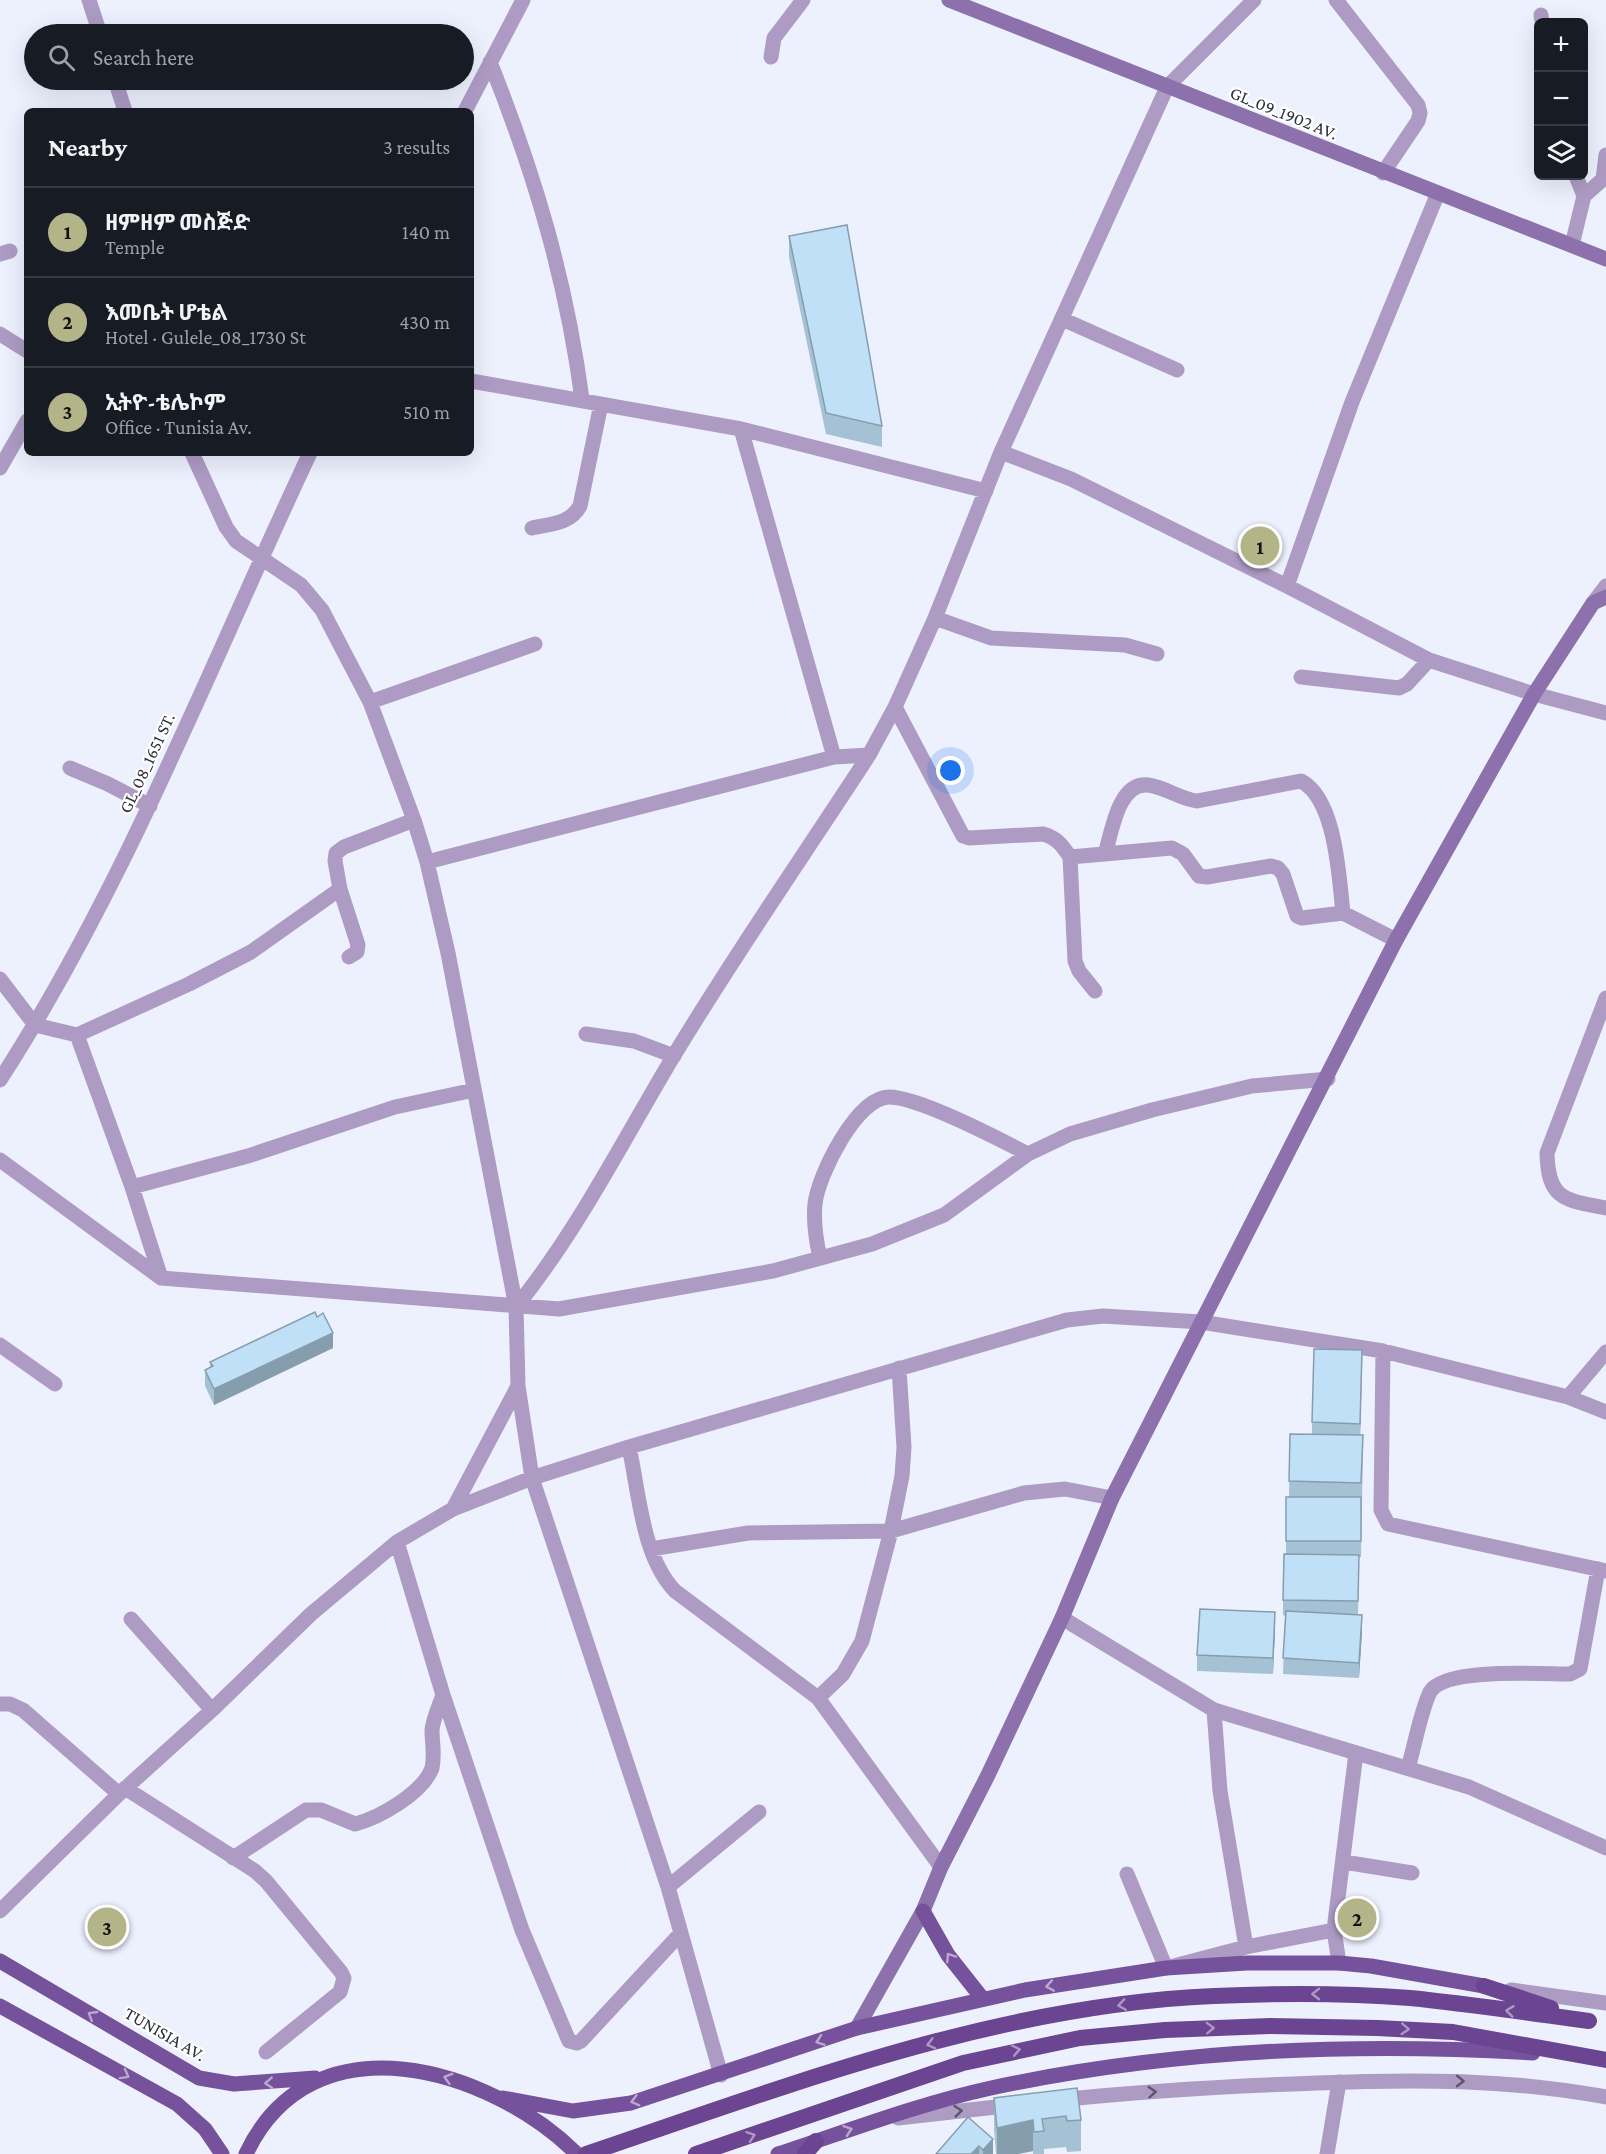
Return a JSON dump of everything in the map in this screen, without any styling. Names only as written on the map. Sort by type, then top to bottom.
[{"type":"highway","points":[[1484,1986],[1606,2026]]},
{"type":"highway","points":[[586,2154],[858,2064],[993,2028],[1134,2003],[1213,1996],[1322,1994],[1409,1998],[1589,2021]]},
{"type":"highway","points":[[696,2154],[963,2063],[1080,2038],[1165,2030],[1270,2026],[1377,2028],[1454,2032],[1599,2058]]},
{"type":"highway","points":[[805,2154],[816,2141]]},
{"type":"main road","name":"GL_09_1902 AV.","points":[[949,0],[1606,260]]},
{"type":"main road","points":[[857,2028],[923,1911],[941,1867],[988,1775],[1062,1618],[1112,1498],[1328,1079],[1396,940],[1534,694],[1600,600]]},
{"type":"main road","points":[[923,1911],[948,1955],[982,1998]]},
{"type":"main road","name":"TUNISIA AV.","points":[[0,1960],[199,2078],[234,2084],[327,2077]]},
{"type":"main road","points":[[246,2154],[270,2114],[292,2094],[327,2077],[365,2068],[398,2067],[459,2081],[503,2098],[558,2110],[592,2110],[631,2103],[857,2028],[982,1998],[1166,1968],[1247,1963],[1339,1963],[1371,1966],[1484,1986]]},
{"type":"main road","points":[[0,2006],[177,2104],[205,2129],[222,2154]]},
{"type":"main road","points":[[778,2154],[879,2120],[990,2088],[1145,2061],[1352,2049],[1459,2049],[1599,2058]]},
{"type":"main road","points":[[503,2098],[578,2154]]},
{"type":"street","points":[[89,0],[97,24]]},
{"type":"street","points":[[467,108],[523,0]]},
{"type":"street","points":[[771,57],[774,38],[802,0]]},
{"type":"street","points":[[516,1307],[548,1268],[581,1216],[674,1056],[869,755],[895,707],[935,618],[1001,452],[1167,87],[1254,0]]},
{"type":"street","points":[[1336,0],[1418,105],[1420,113],[1418,121],[1383,173]]},
{"type":"street","points":[[490,62],[521,139],[550,230],[573,337],[582,399]]},
{"type":"street","points":[[118,90],[124,108]]},
{"type":"street","points":[[1584,196],[1604,179],[1606,155]]},
{"type":"street","points":[[1572,245],[1584,196],[1578,180]]},
{"type":"street","points":[[1287,585],[1352,402],[1438,193]]},
{"type":"street","points":[[1062,319],[1177,370]]},
{"type":"street","points":[[0,334],[24,349]]},
{"type":"street","points":[[474,381],[741,429],[986,491]]},
{"type":"street","points":[[532,528],[567,520],[574,516],[580,506],[601,404]]},
{"type":"street","points":[[2,461],[24,427]]},
{"type":"street","points":[[741,429],[834,757]]},
{"type":"street","points":[[1001,452],[1071,479],[1287,585],[1429,660],[1534,694],[1606,713]]},
{"type":"street","points":[[193,456],[226,527],[236,541],[301,585],[322,610],[370,702],[414,820],[427,862],[516,1307],[518,1386],[532,1478],[668,1887],[721,2075]]},
{"type":"street","name":"GL_08_1651 ST.","points":[[0,1080],[35,1025],[150,806],[309,456]]},
{"type":"street","points":[[1600,600],[1606,586]]},
{"type":"street","points":[[935,618],[991,638],[1125,645],[1157,654]]},
{"type":"street","points":[[370,702],[535,644]]},
{"type":"street","points":[[1301,677],[1400,687],[1407,684],[1429,660]]},
{"type":"street","points":[[895,707],[963,836],[969,838],[1043,834],[1055,837],[1070,857],[1075,961],[1078,971],[1095,991]]},
{"type":"street","points":[[427,862],[834,757],[869,755]]},
{"type":"street","points":[[70,768],[150,806]]},
{"type":"street","points":[[1105,854],[1123,796],[1140,786],[1149,785],[1186,800],[1197,801],[1301,781],[1311,791],[1334,834],[1343,914]]},
{"type":"street","points":[[349,957],[357,952],[358,945],[340,889],[334,861],[336,853],[344,847],[414,820]]},
{"type":"street","points":[[1070,857],[1178,850],[1199,876],[1271,866],[1278,868],[1283,874],[1297,916],[1302,918],[1343,914],[1396,940]]},
{"type":"street","points":[[0,979],[35,1025],[77,1035],[189,984],[251,952],[340,889]]},
{"type":"street","points":[[1606,998],[1547,1153],[1547,1167],[1558,1194],[1564,1199],[1606,1208]]},
{"type":"street","points":[[586,1034],[634,1041],[674,1056]]},
{"type":"street","points":[[77,1035],[132,1187],[161,1278]]},
{"type":"street","points":[[0,1160],[161,1278],[559,1309],[682,1288],[820,1258],[905,1232],[944,1215],[1028,1154],[1070,1134],[1152,1110],[1252,1086],[1328,1079]]},
{"type":"street","points":[[132,1187],[248,1156],[395,1107],[474,1090]]},
{"type":"street","points":[[820,1258],[814,1231],[815,1202],[827,1167],[856,1116],[870,1102],[889,1097],[911,1102],[984,1131],[1028,1154]]},
{"type":"street","points":[[0,1911],[122,1791],[212,1710],[311,1614],[397,1542],[453,1509],[532,1478],[629,1447],[1066,1320],[1103,1316],[1201,1322],[1383,1351],[1568,1397],[1606,1412]]},
{"type":"street","points":[[0,1345],[55,1384]]},
{"type":"street","points":[[1383,1351],[1381,1510],[1388,1524],[1602,1570],[1580,1669],[1570,1674],[1461,1676],[1441,1682],[1431,1692],[1408,1768]]},
{"type":"street","points":[[1568,1397],[1606,1352]]},
{"type":"street","points":[[818,1698],[843,1674],[862,1641],[891,1531],[902,1476],[904,1447],[899,1368]]},
{"type":"street","points":[[453,1509],[518,1386]]},
{"type":"street","points":[[629,1447],[657,1568],[675,1590],[818,1698],[941,1867]]},
{"type":"street","points":[[651,1549],[748,1533],[891,1531],[1024,1493],[1065,1489],[1112,1498]]},
{"type":"street","points":[[397,1542],[443,1695],[522,1930],[569,2041],[577,2043],[581,2041],[680,1934]]},
{"type":"street","points":[[1062,1618],[1214,1710],[1469,1787],[1606,1848]]},
{"type":"street","points":[[131,1619],[212,1710]]},
{"type":"street","points":[[233,1858],[306,1810],[321,1810],[355,1824],[381,1815],[404,1800],[427,1776],[432,1767],[432,1727],[443,1695]]},
{"type":"street","points":[[0,1704],[10,1704],[23,1710],[122,1791],[233,1858],[266,1881],[344,1978],[340,1992],[266,2052]]},
{"type":"street","points":[[1214,1710],[1220,1791],[1246,1947]]},
{"type":"street","points":[[1339,1963],[1334,1930],[1356,1753]]},
{"type":"street","points":[[668,1887],[759,1812]]},
{"type":"street","points":[[1344,1862],[1412,1873]]},
{"type":"street","points":[[1127,1874],[1166,1968],[1246,1947],[1334,1930]]},
{"type":"street","points":[[1484,1986],[1606,2003]]},
{"type":"street","points":[[879,2120],[1226,2086],[1339,2082],[1498,2082],[1554,2087],[1606,2097]]},
{"type":"street","points":[[1327,2154],[1339,2082]]},
{"type":"building","points":[[847,225],[882,426],[826,413],[789,236]]},
{"type":"building","points":[[315,1312],[317,1317],[323,1313],[333,1333],[214,1389],[205,1370],[213,1366],[210,1362]]},
{"type":"building","points":[[1314,1349],[1362,1350],[1360,1424],[1312,1422]]},
{"type":"building","points":[[1290,1434],[1363,1435],[1361,1483],[1289,1481]]},
{"type":"building","points":[[1286,1497],[1361,1497],[1361,1541],[1286,1541]]},
{"type":"building","points":[[1284,1554],[1359,1555],[1358,1601],[1283,1600]]},
{"type":"building","points":[[1200,1609],[1275,1612],[1273,1658],[1197,1655]]},
{"type":"building","points":[[1286,1611],[1362,1615],[1359,1663],[1283,1658]]},
{"type":"building","points":[[1077,2088],[1081,2120],[1067,2121],[1066,2116],[1042,2119],[1044,2131],[1034,2132],[1033,2120],[997,2128],[994,2098]]},
{"type":"building","points":[[968,2117],[993,2139],[983,2150],[979,2146],[971,2154],[936,2154]]},
{"type":"place","name":"ዘምዘም መስጅድ","points":[[1260,546]]},
{"type":"place","name":"እመቤት ሆቴል","points":[[1357,1918]]},
{"type":"place","name":"ኢትዮ-ቴሌኮም","points":[[107,1927]]}]
